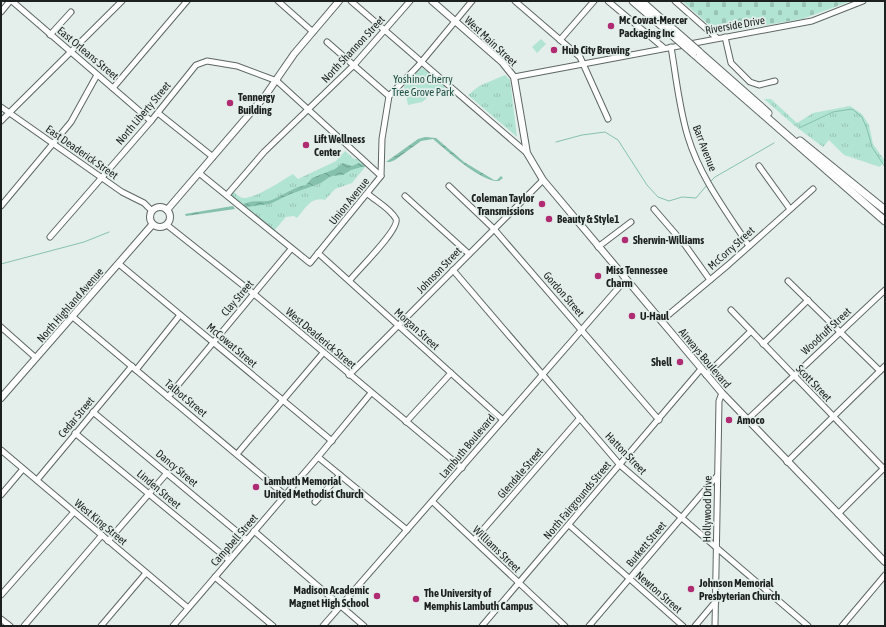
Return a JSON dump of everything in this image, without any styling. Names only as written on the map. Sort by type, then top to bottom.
[{"type":"highway","points":[[634,1],[885,210]]},
{"type":"highway","points":[[641,1],[672,32]]},
{"type":"highway","points":[[696,52],[885,221]]},
{"type":"main road","points":[[167,210],[277,81],[294,54],[339,1]]},
{"type":"main road","name":"West Main Street","points":[[432,1],[502,62],[514,76],[527,153]]},
{"type":"main road","name":"Airways Boulevard","points":[[527,153],[543,180],[706,375],[787,462],[885,562]]},
{"type":"main road","points":[[161,207],[167,210],[170,215],[168,225],[158,228],[152,224],[150,218],[152,211],[161,207]]},
{"type":"main road","name":"North Highland Avenue","points":[[1,398],[119,264],[152,224]]},
{"type":"street","points":[[1,12],[11,1]]},
{"type":"street","name":"East Orleans Street","points":[[11,1],[152,121]]},
{"type":"street","points":[[1,121],[122,1]]},
{"type":"street","points":[[113,88],[186,1]]},
{"type":"street","points":[[278,1],[313,32]]},
{"type":"street","points":[[351,1],[527,153]]},
{"type":"street","name":"North Shannon Street","points":[[227,195],[264,152],[354,65],[410,1]]},
{"type":"street","points":[[327,42],[389,96],[421,62],[472,1]]},
{"type":"street","points":[[515,1],[580,58],[608,119]]},
{"type":"street","points":[[560,40],[594,1]]},
{"type":"street","points":[[608,1],[664,48]]},
{"type":"street","points":[[675,1],[717,38]]},
{"type":"street","name":"Riverside Drive","points":[[514,76],[812,21],[862,1]]},
{"type":"street","points":[[50,35],[71,12]]},
{"type":"street","points":[[725,37],[731,63],[750,82],[759,85],[775,81]]},
{"type":"street","name":"Barr Avenue","points":[[671,46],[688,137],[707,181],[749,246]]},
{"type":"street","name":"North Liberty Street","points":[[50,237],[152,121],[196,65],[207,61],[234,65],[277,81],[309,108],[381,176]]},
{"type":"street","points":[[1,206],[74,118],[97,75]]},
{"type":"street","name":"Union Avenue","points":[[291,249],[310,263],[368,194],[381,176],[382,139],[389,96]]},
{"type":"street","name":"East Deaderick Street","points":[[1,108],[122,192],[144,203],[152,211]]},
{"type":"street","points":[[158,113],[213,157]]},
{"type":"street","points":[[759,166],[790,209]]},
{"type":"street","points":[[199,173],[291,249]]},
{"type":"street","name":"Johnson Street","points":[[349,375],[543,180]]},
{"type":"street","name":"Gordon Street","points":[[449,186],[494,229],[659,420]]},
{"type":"street","name":"McCorry Street","points":[[661,321],[749,246],[813,188]]},
{"type":"street","points":[[350,280],[388,237],[396,224],[392,214],[368,194]]},
{"type":"street","points":[[405,196],[469,254]]},
{"type":"street","points":[[654,209],[685,245],[710,280]]},
{"type":"street","points":[[598,247],[631,222]]},
{"type":"street","name":"West Deaderick Street","points":[[168,225],[254,294],[462,468]]},
{"type":"street","name":"Clay Street","points":[[168,396],[291,249]]},
{"type":"street","name":"Morgan Street","points":[[318,253],[350,280],[503,420]]},
{"type":"street","name":"McCowat Street","points":[[119,264],[332,441]]},
{"type":"street","name":"Hatton Street","points":[[453,270],[620,465],[808,626]]},
{"type":"street","name":"Lambuth Boulevard","points":[[323,626],[433,502],[542,374],[626,279]]},
{"type":"street","points":[[788,281],[880,371]]},
{"type":"street","name":"Woodruff Street","points":[[747,420],[885,290]]},
{"type":"street","points":[[763,344],[808,300]]},
{"type":"street","name":"Scott Street","points":[[731,310],[884,468]]},
{"type":"street","points":[[136,370],[180,315]]},
{"type":"street","name":"Talbot Street","points":[[73,317],[286,495]]},
{"type":"street","points":[[1,327],[36,358]]},
{"type":"street","points":[[706,375],[751,331]]},
{"type":"street","points":[[237,454],[323,353]]},
{"type":"street","name":"Cedar Street","points":[[37,480],[132,366]]},
{"type":"street","points":[[787,462],[885,366]]},
{"type":"street","name":"North Fairgrounds Street","points":[[482,626],[701,369]]},
{"type":"street","points":[[406,422],[452,373]]},
{"type":"street","name":"Campbell Street","points":[[175,625],[371,393]]},
{"type":"street","name":"Hollywood Drive","points":[[716,626],[717,476],[719,401],[722,393]]},
{"type":"street","name":"Dancy Street","points":[[93,412],[247,540]]},
{"type":"street","name":"Glendale Street","points":[[474,540],[580,418]]},
{"type":"street","name":"Linden Street","points":[[76,434],[229,560]]},
{"type":"street","name":"West King Street","points":[[1,450],[188,608]]},
{"type":"street","points":[[318,457],[407,530]]},
{"type":"street","points":[[838,514],[884,468]]},
{"type":"street","points":[[1,495],[23,469]]},
{"type":"street","points":[[108,541],[167,473]]},
{"type":"street","points":[[315,502],[340,475]]},
{"type":"street","name":"Burkett Street","points":[[589,626],[717,476]]},
{"type":"street","name":"Williams Street","points":[[433,502],[565,626]]},
{"type":"street","points":[[1,595],[74,512]]},
{"type":"street","name":"Newton Street","points":[[569,525],[683,626]]},
{"type":"street","points":[[254,531],[364,626]]},
{"type":"street","points":[[24,626],[102,536]]},
{"type":"street","points":[[101,626],[146,573]]},
{"type":"street","points":[[842,626],[885,575]]},
{"type":"street","points":[[215,577],[273,626]]},
{"type":"street","points":[[695,626],[716,601]]},
{"type":"street","points":[[2,622],[10,626]]},
{"type":"green space","points":[[682,1],[851,1],[802,19],[720,33]]},
{"type":"green space","points":[[541,39],[546,44],[537,53],[532,47]]},
{"type":"green space","name":"Yoshino Cherry Tree Grove Park","points":[[422,68],[441,82],[445,87],[433,97],[429,96],[422,102],[408,105],[404,86]]},
{"type":"green space","points":[[505,75],[510,80],[517,137],[468,95],[479,86]]},
{"type":"green space","points":[[764,99],[771,99],[797,123],[813,113],[850,106],[862,114],[869,125],[873,144],[885,161],[880,167],[844,155],[829,140],[823,147],[795,126]]},
{"type":"green space","points":[[345,151],[354,159],[358,159],[366,166],[352,183],[335,189],[325,200],[320,199],[312,202],[297,218],[294,216],[286,217],[273,232],[231,197],[230,194],[233,191],[238,196],[243,198],[255,195],[293,174],[298,179],[336,161]]},
{"type":"water","points":[[425,137],[436,138],[464,162],[494,180],[497,180],[501,176],[503,178],[499,181],[492,180],[483,177],[464,165],[433,139],[421,141],[395,160],[386,162],[418,139]]},
{"type":"water","points":[[343,163],[352,166],[359,163],[365,166],[351,170],[343,175],[331,176],[321,183],[288,195],[270,204],[245,207],[243,205],[251,202],[274,199],[293,189],[306,185],[312,178],[335,169]]},
{"type":"water","points":[[233,206],[235,209],[186,216],[185,214]]},
{"type":"waterway","points":[[799,128],[833,112],[852,109],[862,117],[872,147],[885,167]]},
{"type":"waterway","points":[[556,142],[582,135],[605,132],[618,140],[647,185],[658,197],[669,201],[682,197],[696,198],[707,185]]},
{"type":"waterway","points":[[710,182],[715,177],[774,143]]},
{"type":"waterway","points":[[1,264],[84,242],[109,232]]},
{"type":"place","name":"Mc Cowat-Mercer Packaging Inc","points":[[611,26]]},
{"type":"place","name":"Hub City Brewing","points":[[554,50]]},
{"type":"place","name":"Tennergy Building","points":[[230,103]]},
{"type":"place","name":"Lift Wellness Center","points":[[306,145]]},
{"type":"place","name":"Coleman Taylor Transmissions","points":[[542,204]]},
{"type":"place","name":"Beauty & Style1","points":[[549,219]]},
{"type":"place","name":"Sherwin-Williams","points":[[625,240]]},
{"type":"place","name":"Miss Tennessee Charm","points":[[598,276]]},
{"type":"place","name":"U-Haul","points":[[632,316]]},
{"type":"place","name":"Shell","points":[[680,362]]},
{"type":"place","name":"Amoco","points":[[729,420]]},
{"type":"place","name":"Lambuth Memorial United Methodist Church","points":[[256,487]]},
{"type":"place","name":"Johnson Memorial Presbyterian Church","points":[[691,589]]},
{"type":"place","name":"Madison Academic Magnet High School","points":[[377,596]]},
{"type":"place","name":"The University of Memphis Lambuth Campus","points":[[416,599]]}]
